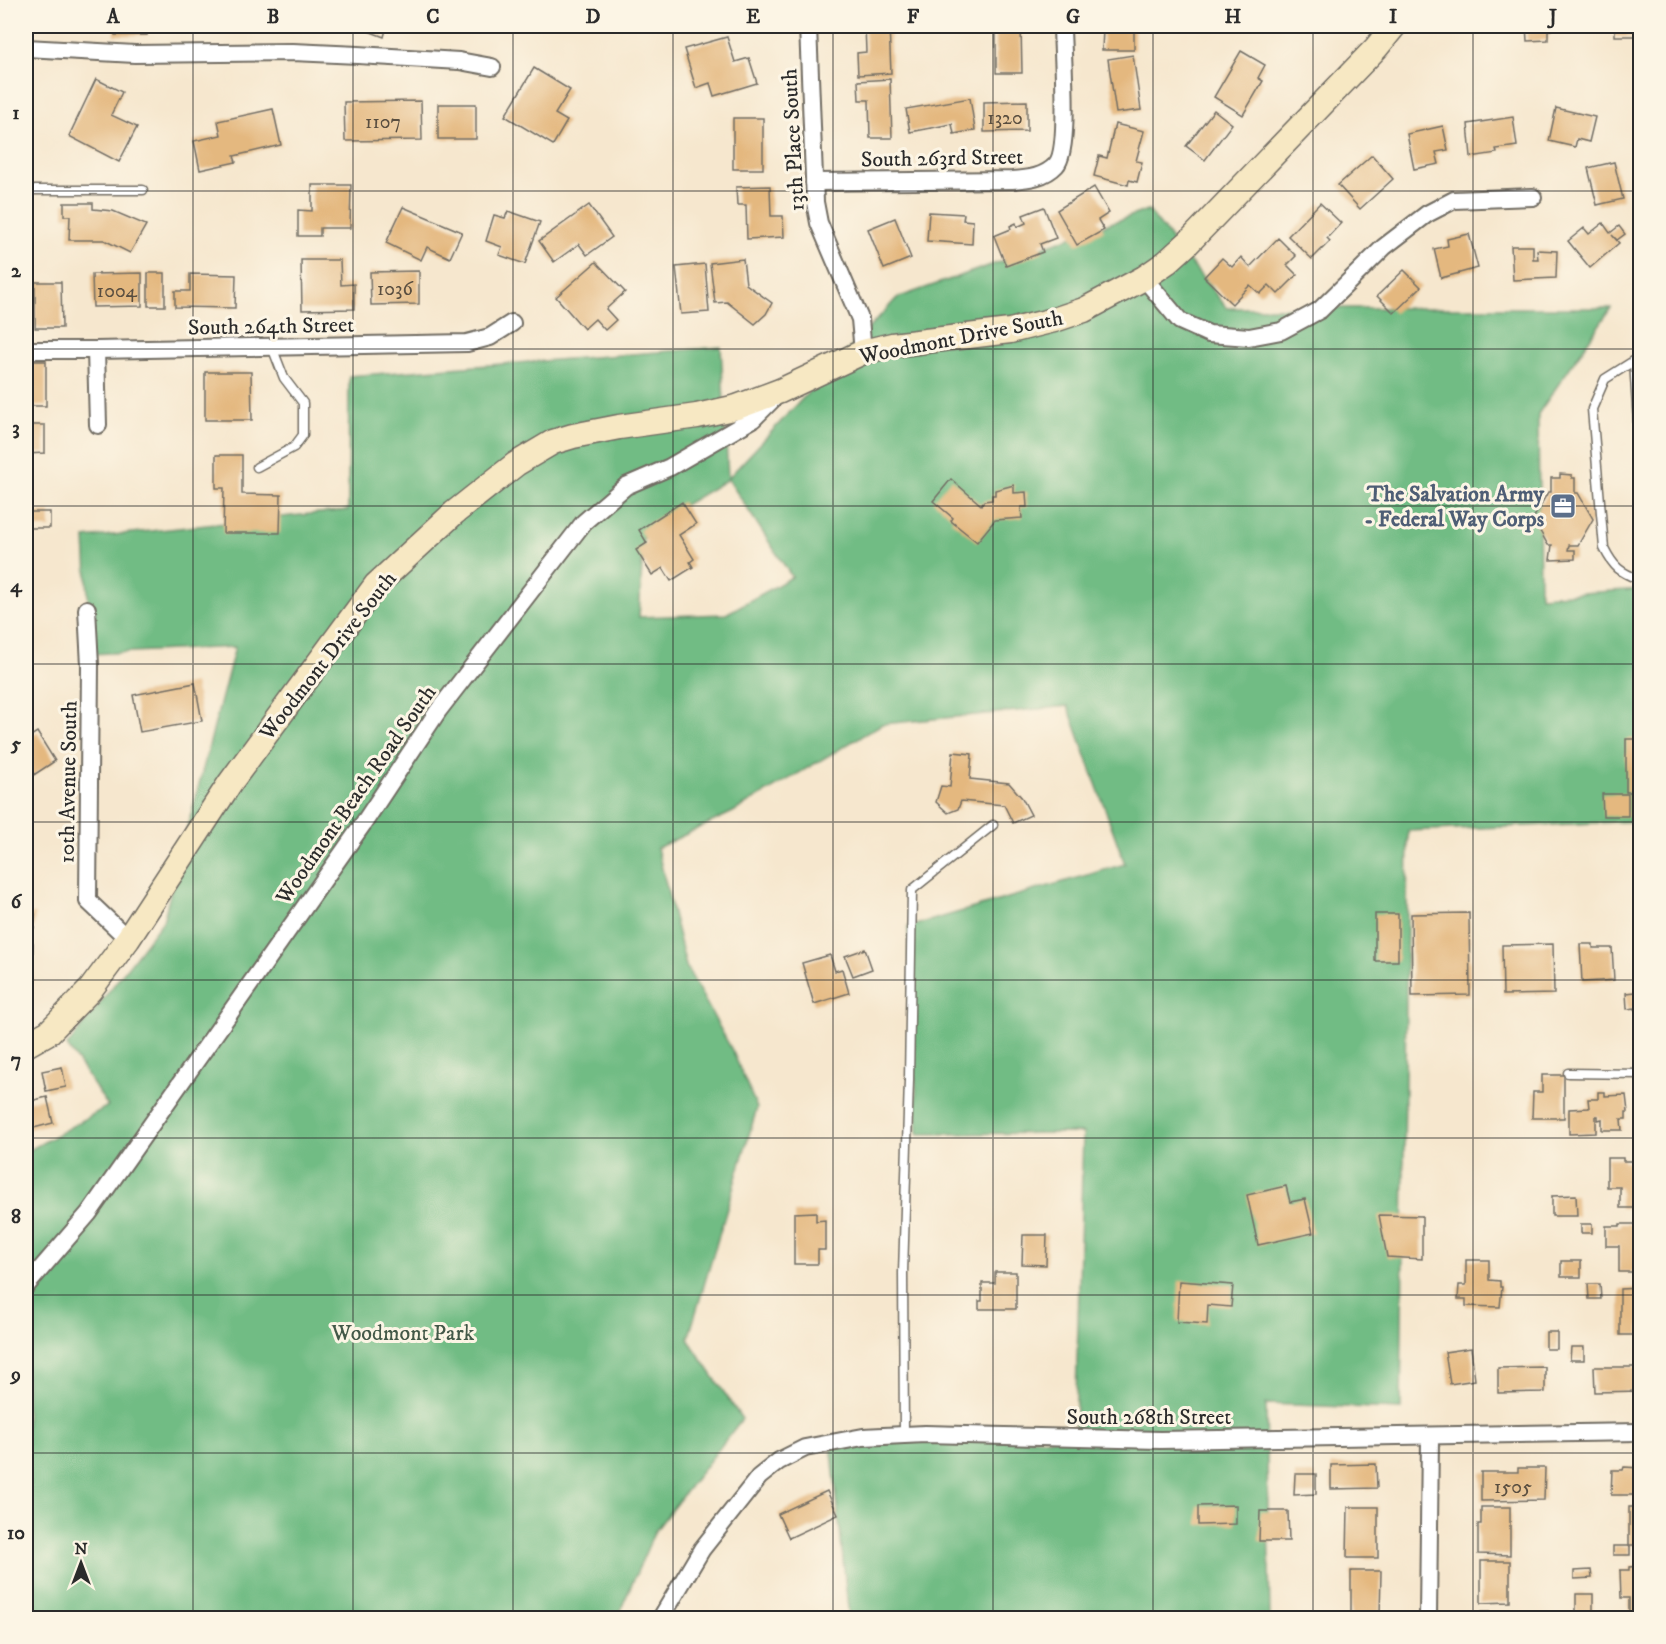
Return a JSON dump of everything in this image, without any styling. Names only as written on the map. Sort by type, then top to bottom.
[{"type":"main road","name":"Woodmont Drive South","points":[[26,1045],[49,1032],[90,990],[128,939],[230,783],[376,585],[454,513],[516,464],[553,442],[573,436],[727,410],[780,391],[863,352],[892,345],[1010,331],[1054,320],[1095,305],[1144,278],[1188,243],[1376,48],[1394,26]]},
{"type":"street","name":"13th Place South","points":[[808,26],[814,182],[819,223],[860,319],[863,352]]},
{"type":"street","name":"South 263rd Street","points":[[814,182],[1025,179],[1047,172],[1057,164],[1062,156],[1064,116],[1062,26]]},
{"type":"street","points":[[26,48],[135,54],[293,52],[347,54],[459,61],[492,66]]},
{"type":"street","points":[[1144,278],[1180,321],[1209,334],[1249,337],[1281,331],[1320,310],[1384,247],[1436,209],[1454,200],[1533,197]]},
{"type":"street","name":"South 264th Street","points":[[26,350],[96,351],[467,343],[490,337],[512,323]]},
{"type":"street","points":[[96,351],[98,425]]},
{"type":"street","name":"Woodmont Beach Road South","points":[[26,1286],[89,1213],[363,824],[438,711],[584,522],[626,486],[670,467],[753,419],[780,391]]},
{"type":"street","name":"10th Avenue South","points":[[87,609],[90,665],[88,901],[128,939]]},
{"type":"street","name":"South 268th Street","points":[[661,1618],[702,1549],[759,1477],[779,1461],[805,1448],[831,1443],[863,1437],[925,1434],[1160,1440],[1641,1432]]},
{"type":"street","points":[[1428,1618],[1430,1437]]},
{"type":"lane","points":[[26,190],[143,190]]},
{"type":"lane","points":[[257,467],[294,447],[303,435],[303,403],[284,378],[272,347]]},
{"type":"lane","points":[[1640,578],[1620,572],[1604,548],[1592,409],[1605,379],[1637,359],[1641,455]]},
{"type":"lane","points":[[904,1436],[903,1273],[912,890],[993,825]]},
{"type":"lane","points":[[1568,1073],[1641,1074]]},
{"type":"green space","name":"Woodmont Park","points":[[1148,210],[1227,308],[1611,308],[1538,414],[1540,596],[1640,589],[1640,821],[1408,831],[1401,1409],[1266,1404],[1270,1618],[849,1618],[831,1443],[1075,1438],[1083,1133],[918,1134],[908,927],[1125,864],[1068,706],[882,724],[733,812],[657,848],[686,966],[733,1052],[757,1108],[688,1339],[742,1419],[655,1531],[617,1618],[26,1618],[26,1152],[108,1106],[67,1046],[163,921],[235,647],[91,654],[85,538],[348,510],[349,376],[721,347],[728,478],[897,298]],"holes":[[[728,479],[792,577],[726,614],[639,617],[644,529]]]},
{"type":"building","points":[[115,26],[147,26],[147,35],[115,35]]},
{"type":"building","points":[[355,26],[387,26],[384,37]]},
{"type":"building","points":[[865,26],[889,26],[891,73],[858,75],[857,53],[866,52]]},
{"type":"building","points":[[996,26],[1021,26],[1022,73],[996,73]]},
{"type":"building","points":[[1111,26],[1134,26],[1134,50],[1102,50],[1103,29],[1111,29]]},
{"type":"building","points":[[1526,26],[1551,26],[1551,30],[1548,30],[1548,40],[1527,41]]},
{"type":"building","points":[[1615,26],[1640,26],[1640,36],[1615,36]]},
{"type":"building","points":[[727,37],[735,62],[749,58],[757,83],[714,96],[710,83],[696,88],[684,49]]},
{"type":"building","points":[[1241,51],[1265,65],[1258,78],[1263,81],[1243,115],[1214,97]]},
{"type":"building","points":[[1133,55],[1141,110],[1116,113],[1108,59]]},
{"type":"building","points":[[534,68],[570,90],[555,114],[567,121],[553,145],[505,116]]},
{"type":"building","points":[[96,79],[122,92],[111,115],[137,127],[119,162],[69,136]]},
{"type":"building","points":[[890,79],[892,138],[870,138],[869,100],[859,100],[858,81]]},
{"type":"building","points":[[970,98],[975,130],[954,134],[952,124],[910,132],[906,109]]},
{"type":"building","points":[[421,101],[422,140],[345,141],[344,102]]},
{"type":"building","points":[[1027,101],[1027,131],[984,132],[984,102]]},
{"type":"building","points":[[438,104],[476,104],[476,139],[438,139]]},
{"type":"building","points":[[1556,108],[1595,117],[1589,142],[1577,139],[1575,147],[1549,141]]},
{"type":"building","points":[[273,109],[281,145],[234,156],[236,162],[200,170],[194,141],[221,135],[218,121]]},
{"type":"building","points":[[1214,110],[1232,124],[1205,160],[1186,146]]},
{"type":"building","points":[[1513,117],[1517,146],[1496,149],[1497,153],[1471,157],[1468,124]]},
{"type":"building","points":[[733,118],[763,118],[763,169],[733,169]]},
{"type":"building","points":[[1115,124],[1144,131],[1136,161],[1142,162],[1137,182],[1129,180],[1128,185],[1094,176],[1099,156],[1107,158]]},
{"type":"building","points":[[1443,126],[1448,150],[1436,152],[1439,164],[1414,169],[1407,134]]},
{"type":"building","points":[[1372,155],[1393,179],[1360,209],[1338,185]]},
{"type":"building","points":[[1614,162],[1623,199],[1597,205],[1588,168]]},
{"type":"building","points":[[312,185],[351,185],[350,228],[320,228],[320,236],[298,236],[298,210],[312,211]]},
{"type":"building","points":[[770,186],[771,216],[783,216],[784,237],[747,239],[746,205],[737,205],[736,187]]},
{"type":"building","points":[[1094,187],[1109,213],[1098,220],[1104,230],[1077,245],[1057,210]]},
{"type":"building","points":[[64,203],[93,203],[93,209],[113,211],[146,225],[130,253],[104,240],[69,240],[70,216],[64,216]]},
{"type":"building","points":[[1320,203],[1341,223],[1327,238],[1330,241],[1312,259],[1288,236]]},
{"type":"building","points":[[589,205],[612,237],[587,255],[579,244],[554,262],[539,241]]},
{"type":"building","points":[[403,207],[462,232],[450,258],[427,247],[421,260],[386,243]]},
{"type":"building","points":[[1044,207],[1056,238],[1040,244],[1043,252],[1006,266],[994,236],[1011,229],[1010,226],[1016,223],[1017,227],[1026,223],[1023,215]]},
{"type":"building","points":[[508,211],[540,222],[525,264],[499,255],[502,247],[486,241],[494,215],[505,218]]},
{"type":"building","points":[[929,212],[964,214],[963,220],[973,221],[972,244],[927,241]]},
{"type":"building","points":[[895,218],[911,258],[884,269],[868,229]]},
{"type":"building","points":[[1603,223],[1610,233],[1619,226],[1625,234],[1617,240],[1612,235],[1619,243],[1590,268],[1568,241],[1584,228],[1589,234]]},
{"type":"building","points":[[1469,234],[1478,268],[1441,278],[1434,249],[1448,246],[1447,239]]},
{"type":"building","points":[[1278,238],[1296,256],[1287,265],[1297,275],[1278,294],[1269,285],[1260,294],[1250,285],[1232,304],[1204,277],[1222,258],[1232,267],[1241,257],[1250,267]]},
{"type":"building","points":[[1511,246],[1533,246],[1533,259],[1538,259],[1537,250],[1557,251],[1556,278],[1513,280]]},
{"type":"building","points":[[743,259],[746,284],[772,303],[766,314],[755,324],[727,302],[715,303],[710,263]]},
{"type":"building","points":[[301,260],[340,260],[341,285],[354,284],[354,309],[302,310]]},
{"type":"building","points":[[596,262],[625,292],[606,309],[616,320],[605,330],[595,319],[584,329],[556,297]]},
{"type":"building","points":[[705,264],[709,312],[681,314],[676,267]]},
{"type":"building","points":[[1404,270],[1421,287],[1394,313],[1377,296]]},
{"type":"building","points":[[419,271],[419,304],[371,305],[370,272]]},
{"type":"building","points":[[142,273],[142,306],[93,307],[92,274]]},
{"type":"building","points":[[148,273],[165,273],[165,306],[148,306]]},
{"type":"building","points":[[190,274],[236,275],[235,308],[175,307],[175,291],[190,291]]},
{"type":"building","points":[[35,282],[61,282],[62,328],[35,328]]},
{"type":"building","points":[[26,361],[46,361],[46,406],[26,406]]},
{"type":"building","points":[[205,372],[251,372],[252,420],[205,420]]},
{"type":"building","points":[[26,425],[45,425],[45,453],[26,454]]},
{"type":"building","points":[[216,455],[242,455],[242,494],[281,495],[280,533],[223,533],[224,488],[216,488]]},
{"type":"building","name":"The Salvation Army - Federal Way Corps","points":[[1560,474],[1572,475],[1572,478],[1575,478],[1575,493],[1578,493],[1593,519],[1578,545],[1569,545],[1568,550],[1575,550],[1575,559],[1550,560],[1552,545],[1548,545],[1533,519],[1548,492],[1551,492],[1551,478],[1560,478]]},
{"type":"building","points":[[951,479],[981,505],[984,501],[992,500],[995,490],[1014,485],[1014,493],[1026,492],[1027,507],[1021,507],[1022,518],[995,520],[977,542],[951,521],[953,518],[933,501]]},
{"type":"building","points":[[682,502],[696,524],[679,535],[694,559],[690,562],[693,567],[671,581],[663,568],[652,575],[636,550],[647,543],[639,530]]},
{"type":"building","points":[[26,512],[50,512],[50,528],[26,528]]},
{"type":"building","points":[[195,683],[202,721],[140,732],[133,695]]},
{"type":"building","points":[[37,732],[55,761],[26,780],[26,739]]},
{"type":"building","points":[[1626,739],[1640,739],[1640,792],[1626,792]]},
{"type":"building","points":[[953,752],[972,754],[970,779],[1009,783],[1022,798],[1031,815],[1013,823],[1004,805],[961,801],[958,809],[948,813],[936,802],[941,786],[950,787]]},
{"type":"building","points":[[1602,794],[1628,794],[1628,816],[1603,816]]},
{"type":"building","points":[[1469,913],[1470,995],[1412,996],[1411,914]]},
{"type":"building","points":[[26,914],[35,914],[34,928],[26,928]]},
{"type":"building","points":[[1375,914],[1398,914],[1398,961],[1375,961]]},
{"type":"building","points":[[26,943],[33,943],[32,983],[26,983]]},
{"type":"building","points":[[1553,944],[1554,994],[1503,995],[1502,945]]},
{"type":"building","points":[[1580,944],[1593,944],[1593,948],[1612,948],[1614,980],[1582,982]]},
{"type":"building","points":[[865,949],[872,969],[853,976],[845,956]]},
{"type":"building","points":[[830,955],[835,971],[842,969],[849,993],[814,1004],[802,963]]},
{"type":"building","points":[[1635,989],[1640,989],[1640,1013],[1636,1013],[1635,1008],[1627,1009],[1626,993],[1635,992]]},
{"type":"building","points":[[62,1067],[66,1087],[46,1091],[42,1071]]},
{"type":"building","points":[[1542,1075],[1564,1075],[1564,1118],[1532,1118],[1533,1092],[1542,1092]]},
{"type":"building","points":[[1598,1092],[1605,1092],[1605,1096],[1626,1095],[1628,1112],[1626,1112],[1626,1119],[1621,1119],[1622,1130],[1602,1130],[1602,1119],[1598,1120],[1596,1116],[1596,1133],[1569,1134],[1569,1109],[1589,1108],[1588,1099],[1598,1099]]},
{"type":"building","points":[[47,1097],[53,1123],[26,1130],[26,1102]]},
{"type":"building","points":[[1607,1158],[1640,1161],[1640,1208],[1620,1208],[1620,1187],[1607,1187]]},
{"type":"building","points":[[1286,1186],[1290,1202],[1305,1199],[1313,1233],[1258,1245],[1247,1195]]},
{"type":"building","points":[[1576,1195],[1577,1216],[1552,1216],[1552,1196]]},
{"type":"building","points":[[816,1212],[816,1221],[825,1220],[825,1250],[818,1250],[818,1264],[794,1264],[794,1213]]},
{"type":"building","points":[[1379,1215],[1422,1216],[1422,1259],[1387,1257]]},
{"type":"building","points":[[1581,1224],[1592,1224],[1592,1233],[1581,1233]]},
{"type":"building","points":[[1620,1224],[1640,1224],[1640,1272],[1619,1272],[1619,1246],[1606,1246],[1606,1226],[1620,1226]]},
{"type":"building","points":[[1023,1235],[1047,1235],[1046,1265],[1022,1264]]},
{"type":"building","points":[[1466,1260],[1489,1260],[1489,1280],[1500,1281],[1500,1287],[1502,1287],[1500,1307],[1466,1306],[1466,1299],[1458,1299],[1459,1285],[1466,1285]]},
{"type":"building","points":[[1561,1261],[1581,1261],[1581,1277],[1561,1277]]},
{"type":"building","points":[[995,1272],[1016,1272],[1016,1309],[979,1309],[979,1301],[982,1301],[982,1283],[995,1283]]},
{"type":"building","points":[[1179,1281],[1233,1285],[1231,1307],[1208,1305],[1207,1324],[1177,1322]]},
{"type":"building","points":[[1588,1284],[1600,1284],[1601,1299],[1589,1299]]},
{"type":"building","points":[[1640,1288],[1640,1335],[1620,1335],[1620,1289]]},
{"type":"building","points":[[1546,1332],[1557,1332],[1557,1349],[1546,1349]]},
{"type":"building","points":[[1571,1347],[1584,1347],[1584,1360],[1570,1360]]},
{"type":"building","points":[[1471,1348],[1475,1380],[1450,1384],[1445,1352]]},
{"type":"building","points":[[1545,1367],[1545,1392],[1498,1393],[1498,1368]]},
{"type":"building","points":[[1594,1367],[1640,1367],[1640,1391],[1595,1392]]},
{"type":"building","points":[[1376,1464],[1377,1488],[1331,1489],[1331,1465]]},
{"type":"building","points":[[1624,1467],[1640,1468],[1640,1495],[1611,1495],[1612,1470],[1623,1470]]},
{"type":"building","points":[[1518,1468],[1545,1468],[1544,1500],[1481,1501],[1481,1472],[1518,1472]]},
{"type":"building","points":[[1295,1474],[1316,1474],[1316,1494],[1294,1495]]},
{"type":"building","points":[[827,1491],[838,1515],[789,1538],[778,1514]]},
{"type":"building","points":[[1236,1505],[1236,1524],[1198,1525],[1198,1506]]},
{"type":"building","points":[[1348,1507],[1378,1507],[1378,1558],[1347,1558]]},
{"type":"building","points":[[1481,1507],[1510,1507],[1510,1555],[1478,1554],[1478,1524],[1481,1524]]},
{"type":"building","points":[[1629,1507],[1640,1507],[1640,1545],[1629,1545]]},
{"type":"building","points":[[1260,1511],[1288,1511],[1289,1541],[1259,1541]]},
{"type":"building","points":[[1613,1546],[1630,1546],[1630,1555],[1613,1555]]},
{"type":"building","points":[[1481,1561],[1510,1561],[1510,1602],[1481,1603]]},
{"type":"building","points":[[1640,1566],[1640,1618],[1629,1618],[1629,1598],[1621,1598],[1620,1570]]},
{"type":"building","points":[[1591,1570],[1592,1578],[1574,1579],[1574,1571]]},
{"type":"building","points":[[1351,1571],[1381,1571],[1380,1617],[1351,1617]]},
{"type":"building","points":[[1576,1594],[1593,1594],[1593,1618],[1576,1618]]},
{"type":"building","points":[[1481,1612],[1510,1612],[1510,1618],[1481,1618]]},
{"type":"place","name":"The Salvation Army - Federal Way Corps","points":[[1563,506]]}]
